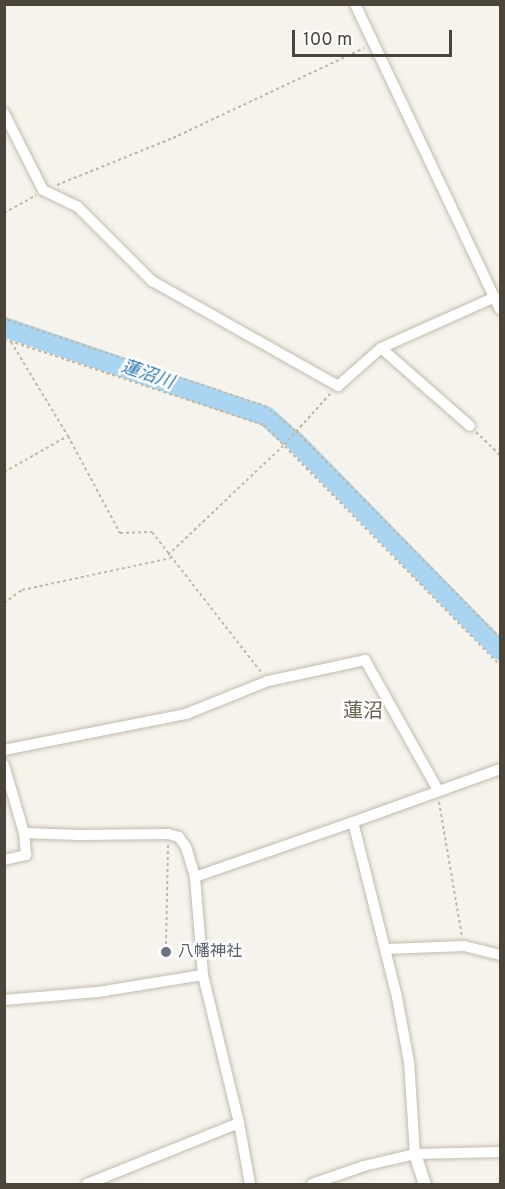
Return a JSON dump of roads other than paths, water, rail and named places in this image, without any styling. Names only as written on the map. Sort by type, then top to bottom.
[{"type":"street","points":[[355,4],[501,309]]},
{"type":"street","points":[[4,113],[43,190],[78,207],[152,281],[338,386],[381,348],[495,297]]},
{"type":"street","points":[[381,348],[470,426]]},
{"type":"street","points":[[4,750],[186,714],[268,681],[365,660],[438,790]]},
{"type":"street","points":[[4,765],[24,832],[26,855],[4,860]]},
{"type":"street","points":[[195,877],[501,769]]},
{"type":"street","points":[[352,822],[387,949],[409,1062],[415,1154],[425,1185]]},
{"type":"street","points":[[24,832],[79,835],[168,834],[179,837],[186,848],[195,877],[196,919],[203,975],[239,1123],[250,1185]]},
{"type":"street","points":[[387,949],[464,946],[501,955]]},
{"type":"street","points":[[4,1000],[98,992],[203,975]]},
{"type":"street","points":[[87,1185],[239,1123]]},
{"type":"street","points":[[312,1185],[364,1166],[415,1154],[501,1152]]},
{"type":"waterway","name":"蓮沼川","points":[[4,327],[266,416],[285,433]]},
{"type":"waterway","name":"蓮沼川","points":[[294,440],[500,650]]},
{"type":"place","name":"八幡神社","points":[[166,952]]},
{"type":"district","name":"蓮沼","points":[[363,712]]}]
